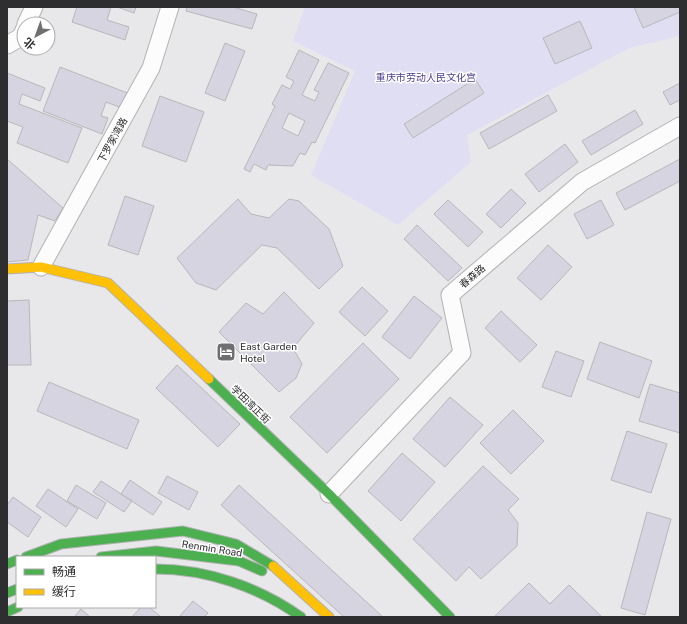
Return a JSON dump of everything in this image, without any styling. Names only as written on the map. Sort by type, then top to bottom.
[{"type":"street","name":"下罗家湾路","points":[[42,267],[151,68],[170,7]]},
{"type":"street","points":[[7,44],[16,40]]},
{"type":"street","name":"春森路","points":[[329,494],[462,353],[450,295],[582,182],[680,126]]},
{"type":"street","name":"学田湾正街","points":[[7,269],[42,267],[108,283],[329,494],[450,617]]},
{"type":"street","points":[[29,556],[61,544],[183,531],[236,544],[272,565],[329,617]]},
{"type":"street","name":"Renmin Road","points":[[110,556],[156,551],[238,561],[276,577],[329,617]]},
{"type":"street","points":[[156,569],[165,568],[220,577],[288,607],[301,617]]},
{"type":"green space","name":"重庆市劳动人民文化宫","points":[[305,7],[680,7],[680,36],[629,48],[467,135],[471,162],[398,225],[311,175],[355,71],[293,41]]},
{"type":"building","points":[[77,7],[111,7],[107,20],[129,27],[125,40],[72,22]]},
{"type":"building","points":[[117,7],[136,7],[134,13]]},
{"type":"building","points":[[187,7],[233,7],[257,14],[252,29],[186,11]]},
{"type":"building","points":[[634,7],[680,7],[680,12],[643,28]]},
{"type":"building","points":[[580,21],[592,48],[555,64],[543,38]]},
{"type":"building","points":[[225,43],[245,51],[225,101],[205,93]]},
{"type":"building","points":[[299,50],[319,60],[302,95],[315,101],[319,92],[314,90],[328,63],[349,73],[315,143],[312,142],[305,155],[300,153],[293,166],[268,165],[266,170],[254,164],[250,172],[244,169],[275,106],[272,104],[282,85],[290,89],[294,81],[286,77]],"holes":[[[289,113],[305,121],[298,136],[282,128]]]},
{"type":"building","points":[[60,67],[130,94],[124,109],[106,102],[101,116],[108,118],[102,134],[43,111]]},
{"type":"building","points":[[7,73],[45,88],[40,101],[22,94],[19,104],[82,128],[68,163],[17,143],[23,127],[7,121]]},
{"type":"building","points":[[475,79],[484,93],[413,138],[404,124]]},
{"type":"building","points":[[680,83],[680,100],[670,105],[663,92]]},
{"type":"building","points":[[548,95],[557,111],[489,149],[480,133]]},
{"type":"building","points":[[160,96],[204,112],[186,162],[142,146]]},
{"type":"building","points":[[635,110],[643,124],[591,155],[582,141]]},
{"type":"building","points":[[565,144],[578,162],[539,192],[525,174]]},
{"type":"building","points":[[7,159],[63,208],[55,221],[38,215],[28,260],[7,262]]},
{"type":"building","points":[[680,159],[680,181],[625,210],[616,193]]},
{"type":"building","points":[[511,189],[526,203],[501,228],[486,214]]},
{"type":"building","points":[[125,196],[154,206],[138,255],[108,245]]},
{"type":"building","points":[[238,199],[251,214],[269,218],[289,199],[299,201],[329,229],[343,266],[319,289],[277,248],[262,245],[216,290],[196,283],[177,258]]},
{"type":"building","points":[[448,200],[483,232],[468,247],[434,214]]},
{"type":"building","points":[[601,200],[614,225],[587,239],[574,214]]},
{"type":"building","points":[[417,225],[462,268],[448,281],[404,239]]},
{"type":"building","points":[[548,245],[572,267],[541,300],[517,278]]},
{"type":"building","points":[[362,287],[388,311],[365,336],[339,312]]},
{"type":"building","points":[[284,292],[314,323],[293,348],[302,364],[296,378],[279,392],[219,332],[246,303],[263,314]]},
{"type":"building","points":[[414,296],[442,318],[410,359],[382,337]]},
{"type":"building","points":[[29,300],[31,365],[7,365],[7,301]]},
{"type":"building","points":[[501,311],[537,345],[520,362],[485,328]]},
{"type":"building","points":[[600,342],[652,361],[639,398],[587,379]]},
{"type":"building","points":[[363,343],[399,379],[327,453],[290,417]]},
{"type":"building","points":[[556,351],[584,361],[571,397],[542,387]]},
{"type":"building","points":[[177,365],[240,424],[218,447],[156,388]]},
{"type":"building","points":[[49,382],[139,420],[127,449],[37,411]]},
{"type":"building","points":[[650,384],[680,393],[680,433],[639,421]]},
{"type":"building","points":[[450,397],[483,425],[445,467],[413,439]]},
{"type":"building","points":[[513,410],[544,441],[511,474],[480,443]]},
{"type":"building","points":[[627,431],[667,444],[651,493],[611,480]]},
{"type":"building","points":[[402,453],[435,482],[401,521],[368,491]]},
{"type":"building","points":[[483,466],[519,499],[508,510],[518,523],[517,546],[481,579],[469,567],[456,581],[413,539]]},
{"type":"building","points":[[167,476],[198,492],[189,510],[158,493]]},
{"type":"building","points":[[130,480],[162,502],[153,515],[121,494]]},
{"type":"building","points":[[101,481],[132,501],[124,512],[93,492]]},
{"type":"building","points":[[76,485],[106,503],[97,519],[67,501]]},
{"type":"building","points":[[239,485],[383,617],[344,617],[221,505]]},
{"type":"building","points":[[48,489],[78,509],[66,527],[36,506]]},
{"type":"building","points":[[13,497],[41,517],[28,537],[7,522],[7,505]]},
{"type":"building","points":[[647,512],[671,519],[645,615],[621,608]]},
{"type":"building","points":[[529,583],[550,604],[569,585],[602,617],[494,617]]},
{"type":"building","points":[[193,601],[208,613],[204,617],[179,617]]},
{"type":"building","points":[[140,608],[150,608],[161,617],[132,617]]},
{"type":"building","points":[[81,609],[90,617],[74,617]]},
{"type":"traffic: fast","points":[[209,379],[329,494],[450,617]]},
{"type":"traffic: fast","points":[[29,556],[61,544],[183,531],[236,544],[273,566]]},
{"type":"traffic: fast","points":[[110,556],[156,551],[239,561],[262,571]]},
{"type":"traffic: fast","points":[[7,564],[16,560]]},
{"type":"traffic: fast","points":[[156,569],[194,572],[232,582],[268,597],[301,617]]},
{"type":"traffic: fast","points":[[7,593],[16,589]]},
{"type":"traffic: fast","points":[[7,612],[16,608]]},
{"type":"traffic: slow","points":[[7,269],[41,267],[108,283],[209,379]]},
{"type":"traffic: slow","points":[[273,566],[329,617]]},
{"type":"place","name":"East Garden Hotel","points":[[226,352]]}]
